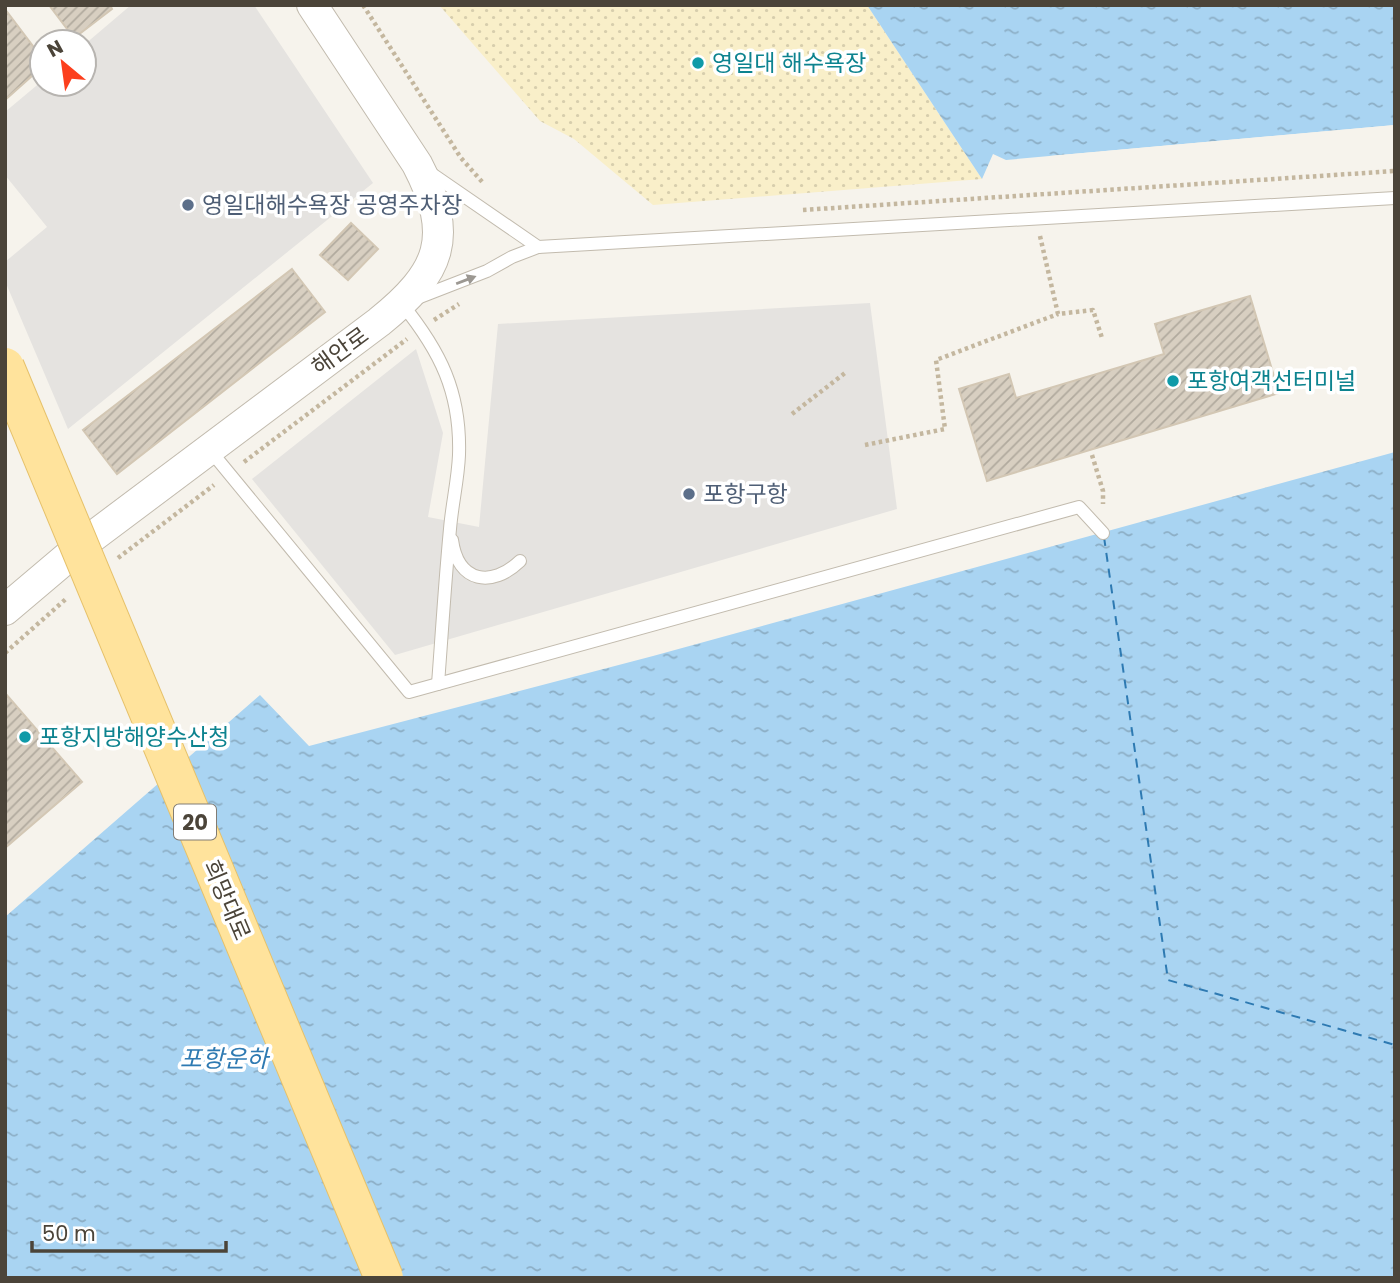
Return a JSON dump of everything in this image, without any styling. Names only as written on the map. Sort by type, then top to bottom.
[{"type":"main road","name":"희망대로","points":[[5,367],[384,1278]]},
{"type":"street","name":"해안로","points":[[5,610],[67,557],[402,304],[432,264],[437,245],[436,209],[430,189],[417,164],[313,5]]},
{"type":"lane","points":[[417,164],[538,247]]},
{"type":"lane","points":[[438,684],[458,455],[456,407],[450,382],[440,359],[422,328],[402,304],[487,271],[538,247],[1395,198]]},
{"type":"lane","points":[[209,448],[409,692],[1079,508],[1103,533]]},
{"type":"lane","points":[[450,526],[454,551],[468,573],[480,578],[495,579],[509,572],[520,561]]},
{"type":"path","points":[[796,211],[1395,171]]},
{"type":"path","points":[[1035,218],[1058,314]]},
{"type":"path","points":[[865,445],[945,429],[936,360],[1058,314],[1093,310],[1102,338]]},
{"type":"path","points":[[792,414],[845,373]]},
{"type":"path","points":[[1092,455],[1103,491]]},
{"type":"sand","name":"영일대 해수욕장","points":[[439,5],[867,5],[982,179],[653,205],[574,139],[540,121]]},
{"type":"shaded area","name":"영일대해수욕장 공영주차장","points":[[131,5],[254,5],[373,183],[68,429],[5,281],[5,262],[47,227],[5,175],[5,112],[28,93],[28,98],[98,98],[98,33]]},
{"type":"shaded area","name":"포항구항","points":[[870,303],[897,509],[395,655],[252,479],[416,349],[443,433],[428,517],[479,527],[498,324]]},
{"type":"water","points":[[867,5],[1395,5],[1395,125],[1006,160],[993,154],[982,179]]},
{"type":"water","name":"포항운하","points":[[1395,452],[1395,1278],[5,1278],[5,917],[260,695],[309,746],[653,656]]},
{"type":"pier","points":[[1395,125],[1395,128],[1050,160],[1050,156]]},
{"type":"building","points":[[49,5],[110,5],[112,9],[87,28],[66,28]]},
{"type":"building","points":[[5,9],[28,39],[28,79],[5,100]]},
{"type":"building","points":[[351,223],[378,249],[348,280],[320,255]]},
{"type":"building","points":[[292,269],[325,312],[117,474],[83,430]]},
{"type":"building","name":"포항여객선터미널","points":[[1250,296],[1279,393],[987,481],[959,389],[1009,374],[1016,398],[1164,354],[1155,324]]},
{"type":"building","name":"포항지방해양수산청","points":[[5,693],[82,782],[5,848]]},
{"type":"ferry route","points":[[1104,537],[1168,980],[1395,1045]]},
{"type":"place","name":"영일대 해수욕장","points":[[698,63]]},
{"type":"place","name":"영일대해수욕장 공영주차장","points":[[188,205]]},
{"type":"place","name":"포항여객선터미널","points":[[1173,381]]},
{"type":"place","name":"포항구항","points":[[689,494]]},
{"type":"place","name":"포항지방해양수산청","points":[[25,737]]}]
